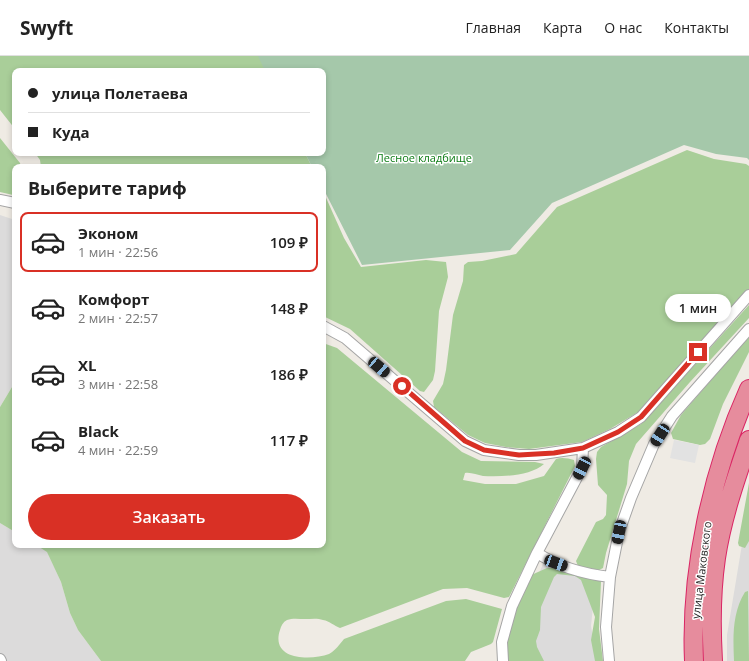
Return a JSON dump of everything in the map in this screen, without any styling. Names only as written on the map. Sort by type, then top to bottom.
[{"type":"highway","name":"улица Маковского","points":[[694,661],[693,633],[701,554],[712,496],[737,418],[749,389]]},
{"type":"highway","name":"улица Маковского","points":[[713,661],[713,597],[716,557],[728,507],[749,440]]},
{"type":"street","points":[[0,200],[12,202]]},
{"type":"street","points":[[326,328],[345,338],[465,441],[484,450],[519,455],[554,453],[583,448],[618,432],[641,417],[749,295]]},
{"type":"street","points":[[609,661],[606,627],[610,577],[623,518],[654,444],[672,416],[749,329]]},
{"type":"street","points":[[502,661],[502,642],[512,606],[537,553],[582,468],[583,448]]},
{"type":"street","points":[[537,553],[545,558],[576,570],[610,577]]},
{"type":"shaded area","points":[[0,215],[12,219],[12,387],[0,407]]},
{"type":"shaded area","points":[[674,440],[699,445],[695,463],[670,458]]},
{"type":"shaded area","points":[[749,502],[749,661],[727,661],[727,635]]},
{"type":"shaded area","points":[[0,523],[12,530],[12,548],[42,548],[47,551],[61,582],[70,613],[78,630],[101,661],[0,661]]},
{"type":"shaded area","points":[[544,561],[596,578],[591,626],[597,661],[514,661],[512,643]]},
{"type":"green space","points":[[0,56],[261,56],[267,68],[12,68],[12,125],[0,110]]},
{"type":"green space","name":"Лесное кладбище","points":[[258,56],[749,56],[749,160],[747,158],[716,154],[684,145],[552,203],[510,250],[362,265],[326,194],[326,164],[310,164],[306,156],[326,156],[326,68],[264,68]]},
{"type":"green space","points":[[0,138],[12,153],[12,156],[14,156],[20,164],[12,164],[12,195],[0,192]]},
{"type":"green space","points":[[687,150],[714,159],[746,164],[749,166],[749,293],[714,327],[640,411],[610,429],[582,442],[529,449],[485,443],[468,435],[434,407],[433,401],[443,384],[446,370],[453,315],[463,281],[464,265],[468,262],[482,261],[516,254],[557,207]]},
{"type":"green space","points":[[37,156],[306,156],[310,164],[41,164]]},
{"type":"green space","points":[[326,198],[344,238],[361,267],[426,260],[446,262],[448,277],[439,311],[435,371],[433,380],[424,392],[420,391],[350,329],[326,317]]},
{"type":"green space","points":[[749,305],[749,318],[636,444],[629,461],[627,484],[606,553],[603,568],[599,570],[578,566],[576,561],[596,522],[603,519],[606,515],[607,495],[598,485],[596,459],[597,452],[601,447],[641,424]]},
{"type":"green space","points":[[749,336],[749,352],[723,404],[710,439],[705,444],[700,445],[673,439],[671,433],[681,415]]},
{"type":"green space","points":[[326,344],[337,348],[462,452],[481,461],[535,462],[544,464],[532,471],[515,475],[483,476],[465,473],[463,480],[485,484],[516,484],[544,476],[558,458],[574,460],[575,466],[509,597],[504,598],[467,588],[443,589],[340,628],[328,621],[319,619],[289,619],[282,624],[278,640],[286,653],[294,656],[321,656],[329,654],[344,639],[446,601],[466,599],[502,609],[493,642],[471,652],[465,661],[101,661],[78,630],[70,613],[61,582],[47,552],[41,548],[326,548]]},
{"type":"green space","points":[[12,387],[12,530],[0,523],[0,407]]},
{"type":"green space","points":[[749,483],[749,541],[745,548],[739,546],[738,543]]},
{"type":"green space","points":[[547,568],[556,568],[601,581],[599,629],[603,661],[595,661],[591,640],[595,617],[581,580],[575,576],[557,574],[554,577],[541,607],[540,630],[536,641],[537,647],[544,661],[508,661],[507,651],[510,629],[525,585],[529,576]]},
{"type":"green space","points":[[748,591],[749,661],[734,661],[734,625],[741,600],[745,592]]},
{"type":"route","points":[[402,386],[465,441],[484,450],[519,455],[554,453],[583,448],[618,432],[641,417],[698,352]]}]
